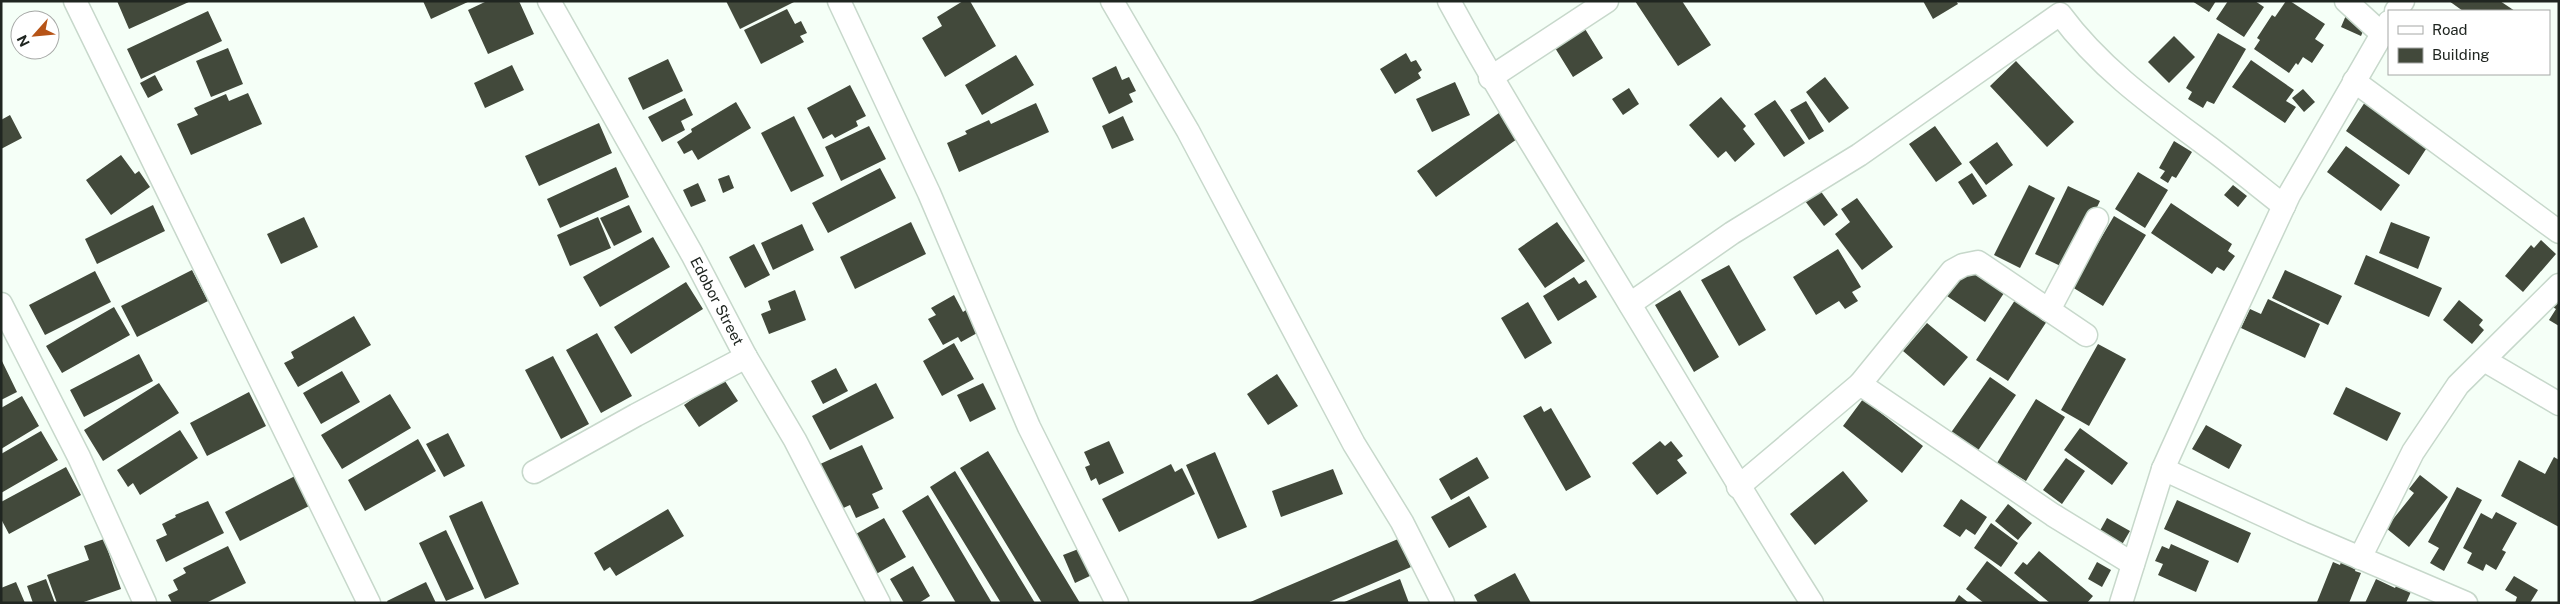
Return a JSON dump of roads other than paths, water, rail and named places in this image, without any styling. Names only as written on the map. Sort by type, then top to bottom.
[{"type":"street","points":[[75,1],[368,603]]},
{"type":"street","name":"Edobor Street","points":[[549,1],[692,254],[746,357],[795,440],[879,603]]},
{"type":"street","points":[[839,1],[929,193],[1028,427],[1117,603]]},
{"type":"street","points":[[1112,1],[1188,131],[1354,444],[1402,522],[1443,603]]},
{"type":"street","points":[[1449,1],[1490,78],[1630,304],[1738,487],[1812,603]]},
{"type":"street","points":[[1490,78],[1607,1]]},
{"type":"street","points":[[2121,603],[2163,469],[2284,206],[2385,28],[2346,1]]},
{"type":"street","points":[[1630,304],[1732,233],[1859,155],[2066,8],[2088,48],[2142,98],[2284,206]]},
{"type":"street","points":[[2354,81],[2559,232]]},
{"type":"street","points":[[2049,310],[2097,219]]},
{"type":"street","points":[[1738,487],[1860,384],[1952,272],[1963,265],[1978,262],[2086,336]]},
{"type":"street","points":[[2360,558],[2414,452],[2458,385],[2559,285]]},
{"type":"street","points":[[1,304],[79,457],[145,603]]},
{"type":"street","points":[[534,472],[746,357]]},
{"type":"street","points":[[2484,360],[2559,404]]},
{"type":"street","points":[[1860,384],[2053,515],[2133,564]]},
{"type":"street","points":[[2163,469],[2360,558],[2466,603]]}]
